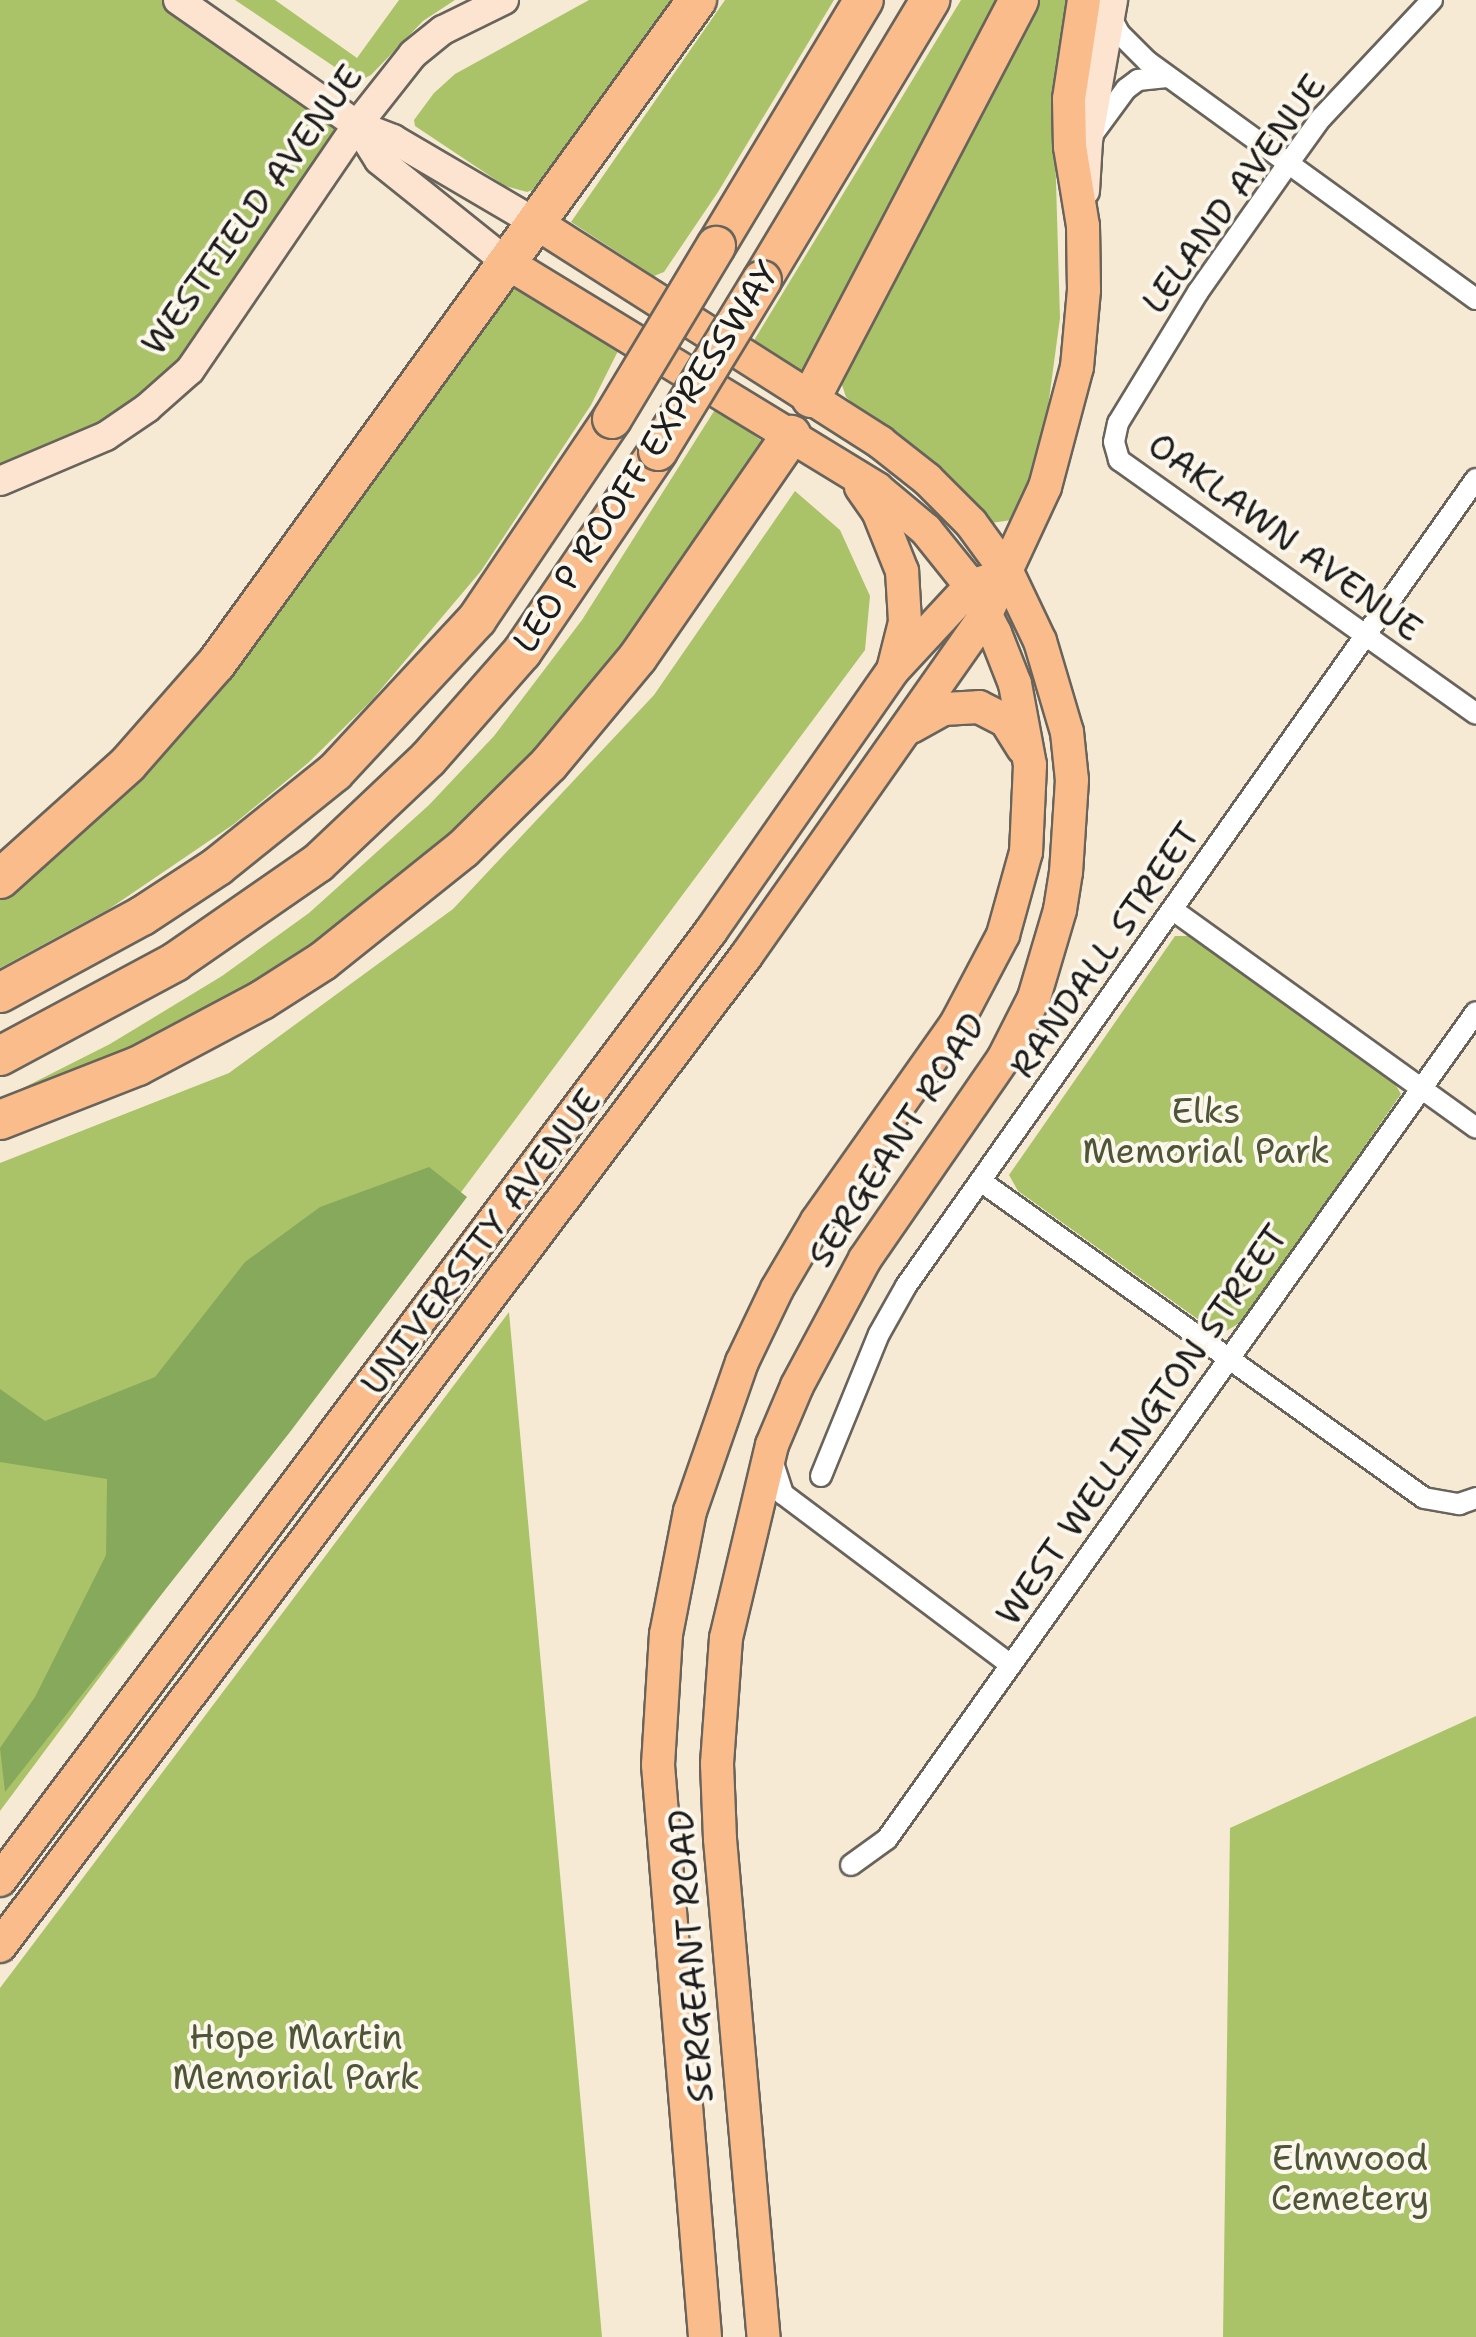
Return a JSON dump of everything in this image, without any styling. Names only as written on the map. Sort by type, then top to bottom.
[{"type":"highway","points":[[0,879],[128,764],[195,690],[538,224],[695,0]]},
{"type":"highway","name":"LEO P ROOFF EXPRESSWAY","points":[[0,993],[157,906],[276,823],[335,772],[477,618],[612,419],[864,0]]},
{"type":"highway","name":"LEO P ROOFF EXPRESSWAY","points":[[0,1056],[175,962],[318,863],[428,759],[522,652],[658,451],[930,0]]},
{"type":"highway","points":[[811,398],[1019,0]]},
{"type":"highway","points":[[0,1120],[138,1066],[262,1000],[323,962],[433,875],[550,764],[592,716],[638,657],[791,435]]},
{"type":"main road","points":[[1083,226],[1070,147],[1069,99],[1102,5]]},
{"type":"main road","name":"SERGEANT ROAD","points":[[538,224],[811,398],[927,479],[971,523],[1008,574],[1040,641],[1067,732],[1071,828],[1049,954],[1034,998],[1003,1059],[865,1259],[830,1318],[772,1444],[726,1638],[717,1764],[723,1877],[764,2337]]},
{"type":"main road","name":"UNIVERSITY AVENUE","points":[[0,1880],[711,931],[893,670],[1008,574],[1045,487],[1070,406],[1082,324],[1083,226]]},
{"type":"main road","name":"SERGEANT ROAD","points":[[509,264],[851,472],[926,530],[978,600],[1015,684],[1030,765],[1026,852],[1003,936],[956,1024],[817,1221],[777,1289],[742,1362],[690,1511],[666,1634],[658,1764],[705,2337]]},
{"type":"main road","points":[[791,435],[811,398]]},
{"type":"main road","points":[[851,472],[878,511],[902,571],[906,622],[893,670]]},
{"type":"main road","name":"UNIVERSITY AVENUE","points":[[0,1946],[746,956],[907,730],[978,600]]},
{"type":"main road","points":[[907,730],[943,709],[978,707],[1006,721],[1030,765]]},
{"type":"street","points":[[178,0],[357,125],[392,139],[538,224]]},
{"type":"street","name":"WESTFIELD AVENUE","points":[[0,481],[106,436],[148,408],[190,370],[357,125],[413,54],[444,30],[504,0]]},
{"type":"street","name":"LELAND AVENUE","points":[[1114,442],[1118,423],[1198,292],[1321,118],[1432,0]]},
{"type":"street","points":[[1102,5],[1133,49],[1167,77],[1476,299]]},
{"type":"street","name":"UNIVERSITY AVENUE","points":[[1083,226],[1102,5]]},
{"type":"street","points":[[1088,141],[1126,88],[1138,80],[1167,77]]},
{"type":"street","points":[[357,125],[379,160],[509,264]]},
{"type":"street","name":"OAKLAWN AVENUE","points":[[1114,442],[1119,460],[1476,714]]},
{"type":"street","name":"RANDALL STREET","points":[[821,1476],[879,1334],[906,1286],[1476,479]]},
{"type":"street","points":[[1174,910],[1476,1128]]},
{"type":"street","name":"WEST WELLINGTON STREET","points":[[851,1865],[887,1839],[1476,1012]]},
{"type":"street","points":[[982,1182],[1424,1498],[1460,1504],[1476,1498]]},
{"type":"street","points":[[772,1444],[775,1478],[783,1494],[1011,1665]]},
{"type":"green space","points":[[0,0],[178,0],[357,125],[147,408],[0,481]]},
{"type":"green space","points":[[235,0],[275,0],[357,58],[399,0],[455,0],[423,21],[371,75],[357,82]]},
{"type":"green space","points":[[589,0],[673,0],[543,186],[527,192],[505,186],[415,126],[414,120],[434,93],[455,74]]},
{"type":"green space","points":[[725,0],[834,0],[718,192],[664,272],[654,276],[571,222]]},
{"type":"green space","points":[[961,0],[1006,0],[803,376],[753,342]]},
{"type":"green space","points":[[1029,0],[1071,0],[1054,114],[1060,318],[1048,407],[1021,506],[1012,520],[991,523],[846,397],[841,382]]},
{"type":"green space","points":[[512,284],[621,345],[591,405],[481,571],[371,701],[308,763],[234,824],[109,909],[0,968],[0,899],[99,817],[238,669]]},
{"type":"green space","points":[[716,408],[769,446],[598,694],[403,888],[167,1039],[14,1102],[9,1095],[110,1044],[222,976],[309,913],[429,805],[494,736],[582,620]]},
{"type":"green space","points":[[795,491],[840,530],[870,596],[865,650],[0,1811],[0,1163],[229,1073],[453,909],[654,695]]},
{"type":"green space","name":"Elks Memorial Park","points":[[1175,936],[1192,936],[1393,1081],[1401,1094],[1243,1321],[1226,1331],[1213,1330],[1018,1191],[1009,1175]]},
{"type":"green space","points":[[429,1167],[467,1197],[290,1432],[5,1792],[0,1748],[35,1697],[106,1555],[107,1479],[0,1462],[0,1389],[45,1421],[155,1377],[245,1262],[320,1207]]},
{"type":"green space","name":"Hope Martin Memorial Park","points":[[509,1312],[602,2337],[0,2337],[0,1988]]},
{"type":"green space","name":"Elmwood Cemetery","points":[[1476,1716],[1476,2337],[1223,2337],[1230,1828]]}]
